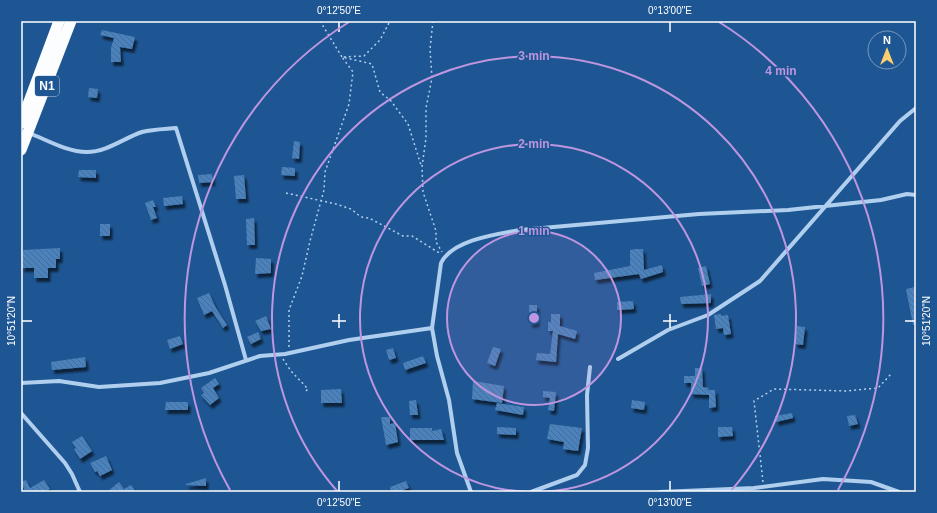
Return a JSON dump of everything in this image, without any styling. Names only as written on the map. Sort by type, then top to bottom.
[{"type":"highway","name":"N1","points":[[21,124],[59,21]]},
{"type":"highway","name":"N1","points":[[21,150],[71,21]]},
{"type":"street","points":[[618,359],[668,330],[708,315],[760,281],[900,121],[916,108]]},
{"type":"street","points":[[28,133],[73,150],[87,152],[104,150],[117,142],[144,132],[176,128],[225,284],[246,360]]},
{"type":"street","points":[[471,492],[458,454],[449,400],[437,356],[432,328],[439,271],[444,256],[455,248],[491,235],[520,230],[699,214],[788,210],[881,200],[907,194],[916,195]]},
{"type":"street","points":[[21,383],[59,381],[99,387],[160,383],[209,373],[260,356],[286,354],[349,340],[432,328]]},
{"type":"street","points":[[531,492],[577,475],[585,465],[588,448],[586,395],[590,367]]},
{"type":"street","points":[[21,413],[65,463],[80,492]]},
{"type":"street","points":[[660,492],[754,488],[822,479],[871,482],[899,492]]},
{"type":"path","points":[[306,392],[308,389],[291,371],[282,357],[286,354],[290,345],[289,310],[302,276],[324,190],[325,172],[349,104],[353,72],[320,21]]},
{"type":"path","points":[[342,57],[364,56],[380,40],[390,21]]},
{"type":"path","points":[[433,21],[430,49],[432,78],[426,108],[426,138],[422,167],[423,192],[436,232],[436,242],[444,256]]},
{"type":"path","points":[[342,57],[372,64],[380,92],[391,101],[408,124],[422,167]]},
{"type":"path","points":[[286,193],[336,204],[351,209],[361,217],[370,218],[403,236],[412,236],[444,256]]},
{"type":"path","points":[[764,484],[754,400],[774,389],[846,391],[878,388],[892,373]]},
{"type":"building","points":[[102,30],[135,37],[132,49],[120,47],[121,62],[111,62],[111,48],[114,38],[100,35]]},
{"type":"building","points":[[89,88],[98,89],[97,98],[88,97]]},
{"type":"building","points":[[294,141],[300,142],[299,159],[292,158]]},
{"type":"building","points":[[282,167],[295,168],[295,176],[281,175]]},
{"type":"building","points":[[79,170],[96,170],[96,178],[78,177]]},
{"type":"building","points":[[212,174],[213,182],[199,183],[198,175]]},
{"type":"building","points":[[244,175],[246,199],[236,199],[234,176]]},
{"type":"building","points":[[182,196],[183,204],[164,206],[163,198]]},
{"type":"building","points":[[153,200],[156,207],[153,207],[157,218],[151,220],[145,203]]},
{"type":"building","points":[[254,218],[255,245],[247,245],[246,219]]},
{"type":"building","points":[[100,224],[110,224],[110,236],[100,236]]},
{"type":"building","points":[[60,248],[60,259],[56,259],[56,268],[48,268],[48,278],[34,278],[34,268],[22,268],[23,250]]},
{"type":"building","points":[[643,249],[644,270],[662,265],[663,272],[641,279],[639,274],[595,280],[594,273],[630,266],[630,250]]},
{"type":"building","points":[[256,258],[271,259],[271,273],[255,274]]},
{"type":"building","points":[[706,266],[710,284],[702,286],[698,268]]},
{"type":"building","points":[[915,287],[916,325],[913,325],[906,289]]},
{"type":"building","points":[[209,293],[216,308],[227,325],[223,328],[212,311],[204,315],[197,298]]},
{"type":"building","points":[[711,294],[711,303],[681,304],[680,297]]},
{"type":"building","points":[[633,301],[634,309],[617,310],[617,302]]},
{"type":"building","points":[[529,305],[537,305],[537,323],[530,324]]},
{"type":"building","points":[[551,314],[560,314],[560,326],[577,331],[575,339],[558,334],[556,362],[536,360],[537,353],[550,354],[553,331],[548,331],[548,322],[551,322]]},
{"type":"building","points":[[721,314],[721,316],[728,315],[731,334],[724,335],[723,328],[716,329],[714,315]]},
{"type":"building","points":[[266,316],[271,329],[261,331],[255,321]]},
{"type":"building","points":[[797,326],[805,327],[803,345],[795,344]]},
{"type":"building","points":[[258,332],[261,339],[251,344],[247,337]]},
{"type":"building","points":[[180,336],[183,344],[170,349],[167,340]]},
{"type":"building","points":[[493,347],[501,349],[495,366],[487,363]]},
{"type":"building","points":[[393,348],[396,358],[389,360],[386,350]]},
{"type":"building","points":[[423,356],[426,363],[405,370],[403,363]]},
{"type":"building","points":[[85,357],[86,367],[52,370],[51,362]]},
{"type":"building","points":[[695,368],[702,368],[703,387],[709,388],[708,390],[715,390],[716,407],[709,408],[709,395],[691,394],[691,383],[684,383],[684,376],[695,376]]},
{"type":"building","points":[[215,378],[219,384],[213,388],[219,398],[210,405],[201,395],[204,393],[201,388]]},
{"type":"building","points":[[473,381],[504,386],[502,403],[472,399]]},
{"type":"building","points":[[341,389],[342,403],[321,403],[321,390]]},
{"type":"building","points":[[543,391],[556,392],[554,411],[548,410],[550,398],[543,397]]},
{"type":"building","points":[[416,400],[418,415],[410,415],[409,401]]},
{"type":"building","points":[[632,400],[645,402],[644,410],[631,408]]},
{"type":"building","points":[[166,402],[188,402],[188,410],[165,410]]},
{"type":"building","points":[[497,403],[524,407],[523,415],[495,410]]},
{"type":"building","points":[[792,413],[793,418],[776,422],[775,416]]},
{"type":"building","points":[[855,415],[858,424],[849,426],[847,416]]},
{"type":"building","points":[[381,417],[390,417],[390,424],[395,423],[398,442],[386,445]]},
{"type":"building","points":[[550,424],[582,428],[578,451],[563,449],[564,442],[547,439]]},
{"type":"building","points":[[497,427],[516,428],[516,435],[497,434]]},
{"type":"building","points":[[718,427],[732,427],[733,436],[718,437]]},
{"type":"building","points":[[410,428],[432,428],[432,431],[441,429],[444,440],[410,440]]},
{"type":"building","points":[[82,436],[92,451],[80,459],[72,442]]},
{"type":"building","points":[[106,456],[112,470],[100,476],[97,471],[95,472],[90,463]]},
{"type":"building","points":[[206,478],[206,486],[186,485],[186,484]]},
{"type":"building","points":[[26,480],[30,488],[44,480],[50,489],[44,492],[23,492],[25,491],[21,482]]},
{"type":"building","points":[[406,481],[409,488],[398,492],[391,492],[390,487]]},
{"type":"building","points":[[119,482],[124,489],[131,485],[136,492],[107,492]]}]
